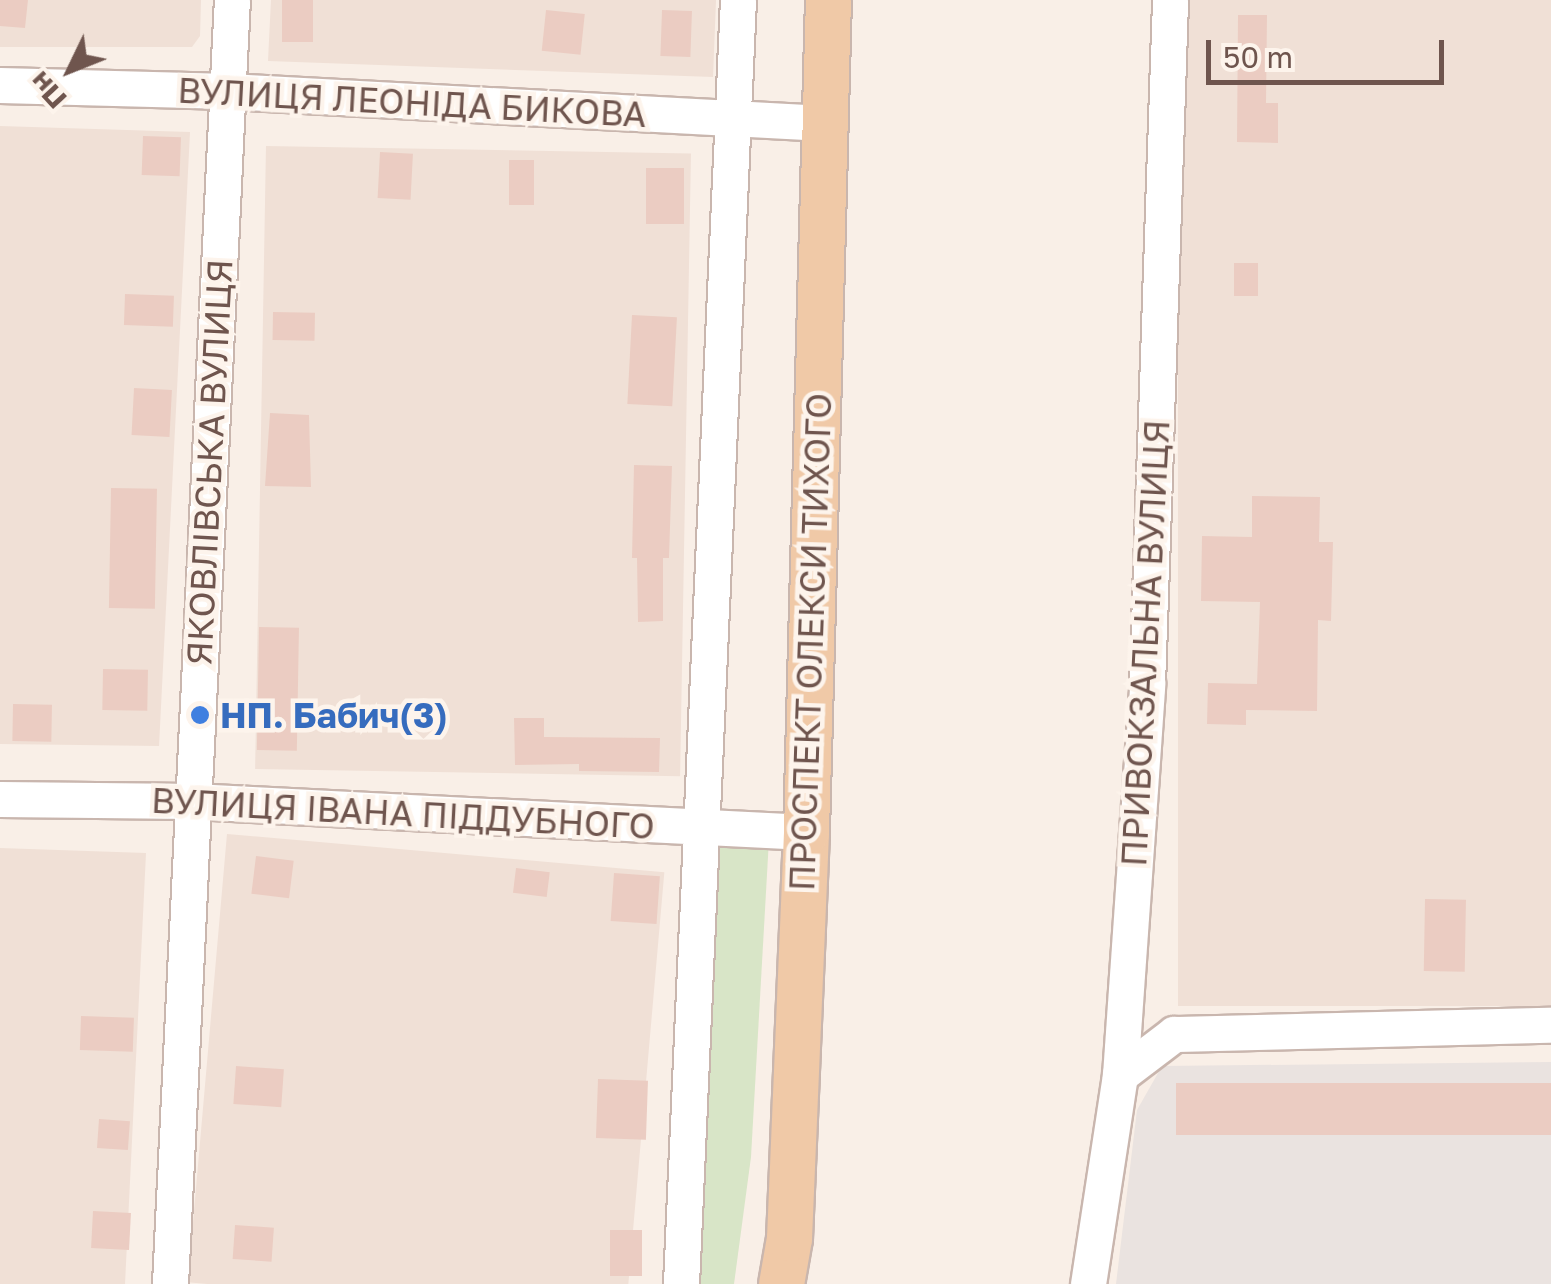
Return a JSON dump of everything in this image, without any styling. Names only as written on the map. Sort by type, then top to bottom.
[{"type":"main road","name":"ПРОСПЕКТ ОЛЕКСИ ТИХОГО","points":[[781,1284],[789,1238],[806,832],[828,0]]},
{"type":"street","name":"ЯКОВЛІВСЬКА ВУЛИЦЯ","points":[[170,1284],[232,0]]},
{"type":"street","points":[[681,1284],[738,0]]},
{"type":"street","name":"ПРИВОКЗАЛЬНА ВУЛИЦЯ","points":[[1088,1284],[1120,1075],[1147,684],[1170,0]]},
{"type":"street","name":"ВУЛИЦЯ ЛЕОНІДА БИКОВА","points":[[0,85],[228,91],[824,123]]},
{"type":"street","name":"ВУЛИЦЯ ІВАНА ПІДДУБНОГО","points":[[0,799],[192,801],[806,832]]},
{"type":"street","points":[[1120,1075],[1174,1034],[1551,1025]]},
{"type":"shaded area","points":[[0,0],[201,0],[200,36],[192,47],[0,47]]},
{"type":"shaded area","points":[[271,0],[716,0],[713,77],[268,61]]},
{"type":"shaded area","points":[[1178,0],[1551,0],[1551,1006],[1178,1006]]},
{"type":"shaded area","points":[[0,126],[190,132],[159,746],[0,744]]},
{"type":"shaded area","points":[[266,146],[691,153],[680,776],[255,769]]},
{"type":"shaded area","points":[[227,834],[664,872],[628,1284],[188,1282]]},
{"type":"shaded area","points":[[0,848],[146,853],[125,1284],[0,1284]]},
{"type":"shaded area","points":[[1551,1062],[1551,1284],[1116,1284],[1137,1110],[1162,1066]]},
{"type":"green space","points":[[710,836],[769,839],[751,1157],[734,1284],[690,1284]]},
{"type":"building","points":[[0,0],[28,0],[25,28],[0,26]]},
{"type":"building","points":[[282,0],[313,0],[313,42],[282,42]]},
{"type":"building","points":[[546,10],[585,14],[581,55],[542,51]]},
{"type":"building","points":[[662,10],[692,11],[690,57],[660,56]]},
{"type":"building","points":[[1238,15],[1267,15],[1266,103],[1278,103],[1278,143],[1237,142]]},
{"type":"building","points":[[143,136],[181,137],[180,176],[142,175]]},
{"type":"building","points":[[380,152],[413,154],[411,200],[378,198]]},
{"type":"building","points":[[509,160],[534,160],[534,205],[509,205]]},
{"type":"building","points":[[646,168],[684,168],[684,224],[646,224]]},
{"type":"building","points":[[1234,263],[1258,263],[1258,296],[1234,296]]},
{"type":"building","points":[[125,294],[174,296],[173,327],[124,325]]},
{"type":"building","points":[[273,312],[315,313],[315,341],[273,340]]},
{"type":"building","points":[[632,315],[677,317],[672,406],[627,404]]},
{"type":"building","points":[[134,388],[172,390],[169,437],[132,435]]},
{"type":"building","points":[[270,413],[309,415],[311,487],[265,486]]},
{"type":"building","points":[[634,465],[672,466],[669,558],[663,558],[663,621],[638,622],[637,558],[632,558]]},
{"type":"building","points":[[111,488],[157,489],[155,609],[109,608]]},
{"type":"building","points":[[1252,496],[1320,497],[1319,542],[1333,542],[1331,621],[1318,620],[1317,711],[1246,710],[1246,725],[1207,724],[1208,683],[1257,684],[1260,602],[1201,601],[1202,536],[1252,537]]},
{"type":"building","points":[[259,627],[299,628],[297,751],[257,750]]},
{"type":"building","points":[[103,669],[148,670],[147,711],[102,710]]},
{"type":"building","points":[[13,704],[52,705],[51,742],[12,741]]},
{"type":"building","points":[[514,718],[544,718],[544,737],[660,738],[659,772],[579,771],[579,764],[515,765]]},
{"type":"building","points":[[256,856],[294,861],[289,898],[251,894]]},
{"type":"building","points":[[516,868],[550,872],[547,897],[513,893]]},
{"type":"building","points":[[614,873],[660,876],[657,924],[611,921]]},
{"type":"building","points":[[1425,899],[1466,900],[1465,972],[1424,971]]},
{"type":"building","points":[[81,1016],[134,1018],[133,1052],[80,1050]]},
{"type":"building","points":[[236,1066],[284,1069],[281,1107],[233,1104]]},
{"type":"building","points":[[598,1079],[648,1081],[646,1140],[596,1138]]},
{"type":"building","points":[[1176,1083],[1551,1083],[1551,1135],[1176,1135]]},
{"type":"building","points":[[99,1119],[130,1121],[128,1150],[97,1148]]},
{"type":"building","points":[[93,1211],[131,1213],[129,1250],[91,1248]]},
{"type":"building","points":[[235,1225],[274,1228],[272,1262],[233,1259]]},
{"type":"building","points":[[610,1230],[642,1230],[642,1276],[610,1276]]},
{"type":"place","name":"НП. Бабич(3)","points":[[200,715]]}]
